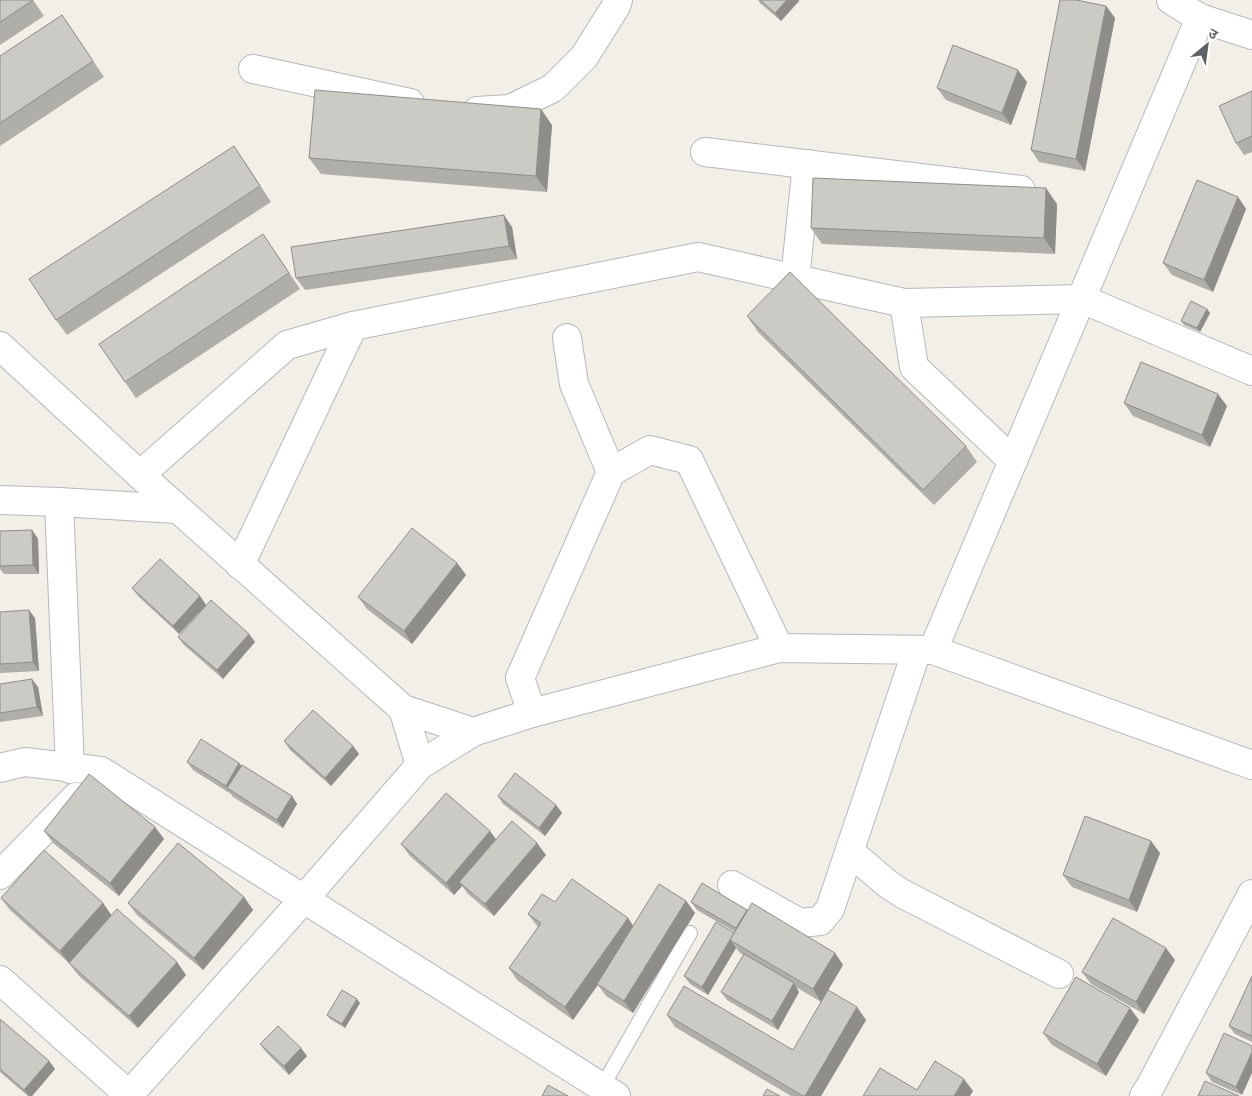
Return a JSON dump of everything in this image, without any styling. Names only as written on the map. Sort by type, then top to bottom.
[{"type":"street","points":[[253,69],[442,110],[510,109],[553,88],[584,57],[618,0]]},
{"type":"street","points":[[1171,0],[1200,18],[1252,34]]},
{"type":"street","points":[[732,885],[800,923],[820,921],[830,910],[925,650],[1013,461],[1200,18]]},
{"type":"street","points":[[705,152],[1029,190]]},
{"type":"street","points":[[794,278],[807,164]]},
{"type":"street","points":[[140,475],[287,345],[353,326],[698,257],[904,303],[1082,299],[1252,371]]},
{"type":"street","points":[[904,303],[914,367],[1013,461]]},
{"type":"street","points":[[240,565],[353,326]]},
{"type":"street","points":[[567,338],[574,384],[611,472]]},
{"type":"street","points":[[0,346],[177,509],[403,709],[473,732]]},
{"type":"street","points":[[532,713],[520,678],[611,472],[650,450],[688,460],[779,648]]},
{"type":"street","points":[[0,500],[177,509]]},
{"type":"street","points":[[59,502],[70,769]]},
{"type":"street","points":[[0,980],[128,1095],[303,900],[420,765],[473,732],[532,713],[779,648],[925,650],[1252,765]]},
{"type":"street","points":[[403,709],[420,765]]},
{"type":"street","points":[[0,768],[24,762],[70,769],[101,771],[609,1092]]},
{"type":"street","points":[[0,875],[101,771]]},
{"type":"street","points":[[850,852],[889,885],[903,894],[1059,974]]},
{"type":"street","points":[[1144,1096],[1252,894]]},
{"type":"lane","points":[[609,1092],[690,933]]},
{"type":"building","points":[[0,0],[33,0],[0,22]]},
{"type":"building","points":[[760,0],[787,0],[775,13]]},
{"type":"building","points":[[1060,0],[1076,0],[1106,6],[1076,159],[1031,150]]},
{"type":"building","points":[[62,15],[93,61],[0,123],[0,56]]},
{"type":"building","points":[[953,45],[1018,70],[1002,113],[937,88]]},
{"type":"building","points":[[315,90],[541,109],[536,176],[309,158]]},
{"type":"building","points":[[1252,91],[1252,136],[1236,143],[1219,106]]},
{"type":"building","points":[[234,146],[260,186],[56,320],[29,279]]},
{"type":"building","points":[[813,178],[1046,188],[1044,238],[811,228]]},
{"type":"building","points":[[1197,180],[1238,197],[1204,280],[1163,263]]},
{"type":"building","points":[[504,215],[509,246],[296,278],[291,247]]},
{"type":"building","points":[[263,234],[289,273],[125,382],[99,344]]},
{"type":"building","points":[[790,272],[966,446],[923,490],[747,316]]},
{"type":"building","points":[[1191,301],[1207,309],[1197,328],[1181,321]]},
{"type":"building","points":[[1141,362],[1218,394],[1202,435],[1124,403]]},
{"type":"building","points":[[412,528],[457,563],[404,631],[358,597]]},
{"type":"building","points":[[32,530],[33,565],[0,566],[0,531]]},
{"type":"building","points":[[160,559],[200,596],[173,626],[132,588]]},
{"type":"building","points":[[211,600],[249,634],[217,670],[178,637]]},
{"type":"building","points":[[29,610],[33,662],[0,664],[0,612]]},
{"type":"building","points":[[32,679],[37,707],[0,713],[0,684]]},
{"type":"building","points":[[313,710],[353,746],[325,778],[284,741]]},
{"type":"building","points":[[201,739],[239,763],[226,786],[187,762]]},
{"type":"building","points":[[242,765],[292,796],[277,820],[227,788]]},
{"type":"building","points":[[515,773],[556,805],[539,828],[498,796]]},
{"type":"building","points":[[89,774],[155,827],[110,883],[44,831]]},
{"type":"building","points":[[446,793],[490,831],[446,883],[401,844]]},
{"type":"building","points":[[1085,816],[1151,841],[1129,900],[1063,875]]},
{"type":"building","points":[[512,821],[537,843],[485,904],[459,882]]},
{"type":"building","points":[[178,843],[244,897],[194,958],[128,903]]},
{"type":"building","points":[[44,850],[103,903],[60,951],[1,898]]},
{"type":"building","points":[[572,879],[628,918],[565,1007],[509,968],[541,923],[528,914],[542,894],[555,902]]},
{"type":"building","points":[[702,883],[747,910],[736,928],[691,902]]},
{"type":"building","points":[[659,884],[686,901],[624,1001],[597,984]]},
{"type":"building","points":[[752,903],[835,953],[813,989],[730,940]]},
{"type":"building","points":[[117,909],[177,962],[129,1016],[69,963]]},
{"type":"building","points":[[1113,918],[1166,948],[1136,1002],[1082,972]]},
{"type":"building","points":[[716,922],[734,933],[702,987],[684,976]]},
{"type":"building","points":[[744,954],[794,983],[772,1021],[721,992]]},
{"type":"building","points":[[1252,976],[1252,1036],[1229,1026]]},
{"type":"building","points":[[1076,977],[1130,1008],[1097,1064],[1043,1033]]},
{"type":"building","points":[[684,986],[793,1050],[828,990],[857,1007],[805,1096],[803,1096],[667,1015]]},
{"type":"building","points":[[342,990],[357,999],[342,1024],[327,1015]]},
{"type":"building","points":[[0,1019],[49,1061],[24,1090],[0,1069]]},
{"type":"building","points":[[278,1026],[301,1048],[284,1066],[260,1044]]},
{"type":"building","points":[[1224,1033],[1252,1046],[1252,1052],[1236,1087],[1206,1073]]},
{"type":"building","points":[[935,1061],[964,1079],[954,1096],[863,1096],[880,1068],[917,1090]]},
{"type":"building","points":[[1205,1081],[1239,1096],[1198,1096]]},
{"type":"building","points":[[548,1085],[568,1096],[542,1096]]},
{"type":"building","points":[[767,1089],[780,1096],[763,1096]]}]
